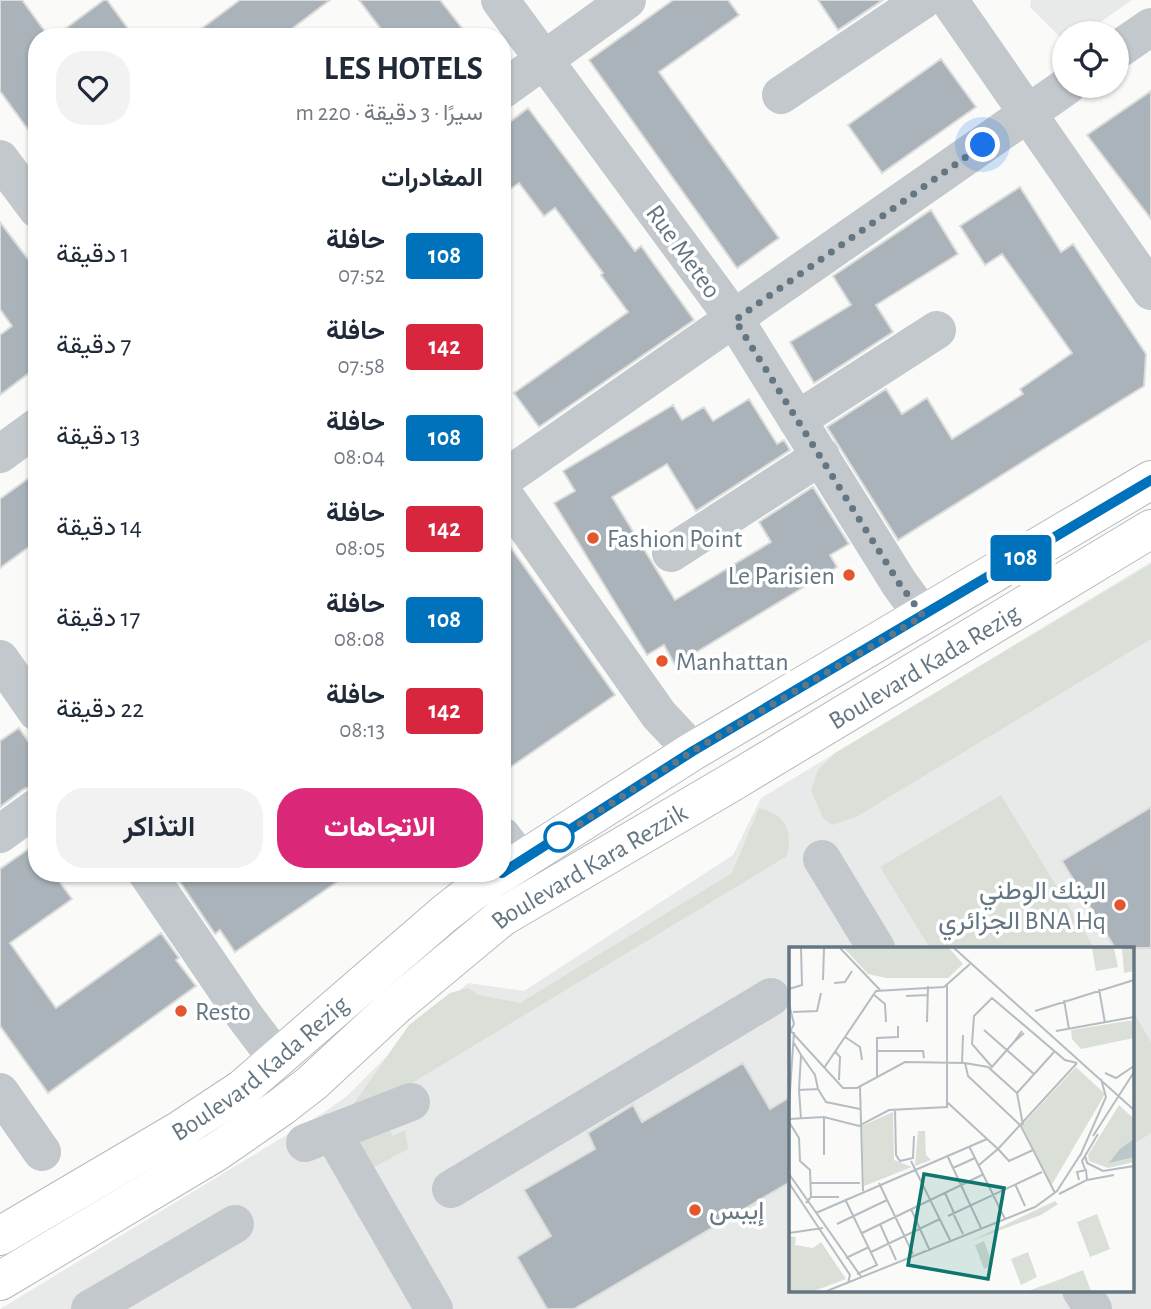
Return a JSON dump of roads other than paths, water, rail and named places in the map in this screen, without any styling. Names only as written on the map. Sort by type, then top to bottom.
[{"type":"main road","name":"Boulevard Kada Rezig","points":[[511,859],[1151,480]]},
{"type":"main road","name":"Boulevard Kada Rezig","points":[[732,782],[1151,529]]},
{"type":"main road","name":"Boulevard Kara Rezzik","points":[[451,958],[502,917],[732,782]]},
{"type":"main road","name":"Boulevard Kada Rezig","points":[[0,1236],[180,1130],[242,1089],[483,882]]},
{"type":"main road","name":"Boulevard Kada Rezig","points":[[0,1281],[216,1152],[281,1107],[312,1083],[451,958]]},
{"type":"street","name":"Rue Meteo","points":[[500,0],[735,320],[899,583],[923,616]]},
{"type":"street","points":[[511,83],[627,0]]},
{"type":"street","points":[[781,95],[923,0]]},
{"type":"street","points":[[949,0],[1151,291]]},
{"type":"street","points":[[1129,42],[1151,27]]},
{"type":"street","points":[[511,471],[735,320],[1052,96]]},
{"type":"street","points":[[0,159],[28,197]]},
{"type":"street","points":[[797,420],[937,330]]},
{"type":"street","points":[[0,454],[28,434]]},
{"type":"street","points":[[671,553],[821,456]]},
{"type":"street","points":[[511,482],[659,715],[693,751]]},
{"type":"street","points":[[0,659],[28,699]]},
{"type":"street","points":[[0,834],[28,814]]},
{"type":"street","points":[[822,859],[875,947]]},
{"type":"street","points":[[153,882],[277,1059]]},
{"type":"street","points":[[451,1189],[771,997]]},
{"type":"street","points":[[0,1092],[42,1152]]},
{"type":"street","points":[[411,1102],[318,1138],[434,1309]]},
{"type":"street","points":[[90,1309],[234,1224]]},
{"type":"street","points":[[1082,1292],[1093,1309]]},
{"type":"place","name":"Fashion Point","points":[[593,538]]},
{"type":"place","name":"Le Parisien","points":[[849,575]]},
{"type":"place","name":"Manhattan","points":[[662,661]]},
{"type":"place","name":"البنك الوطني الجزائري BNA Hq","points":[[1120,905]]},
{"type":"place","name":"Resto","points":[[181,1011]]},
{"type":"place","name":"إيبس","points":[[695,1210]]}]
